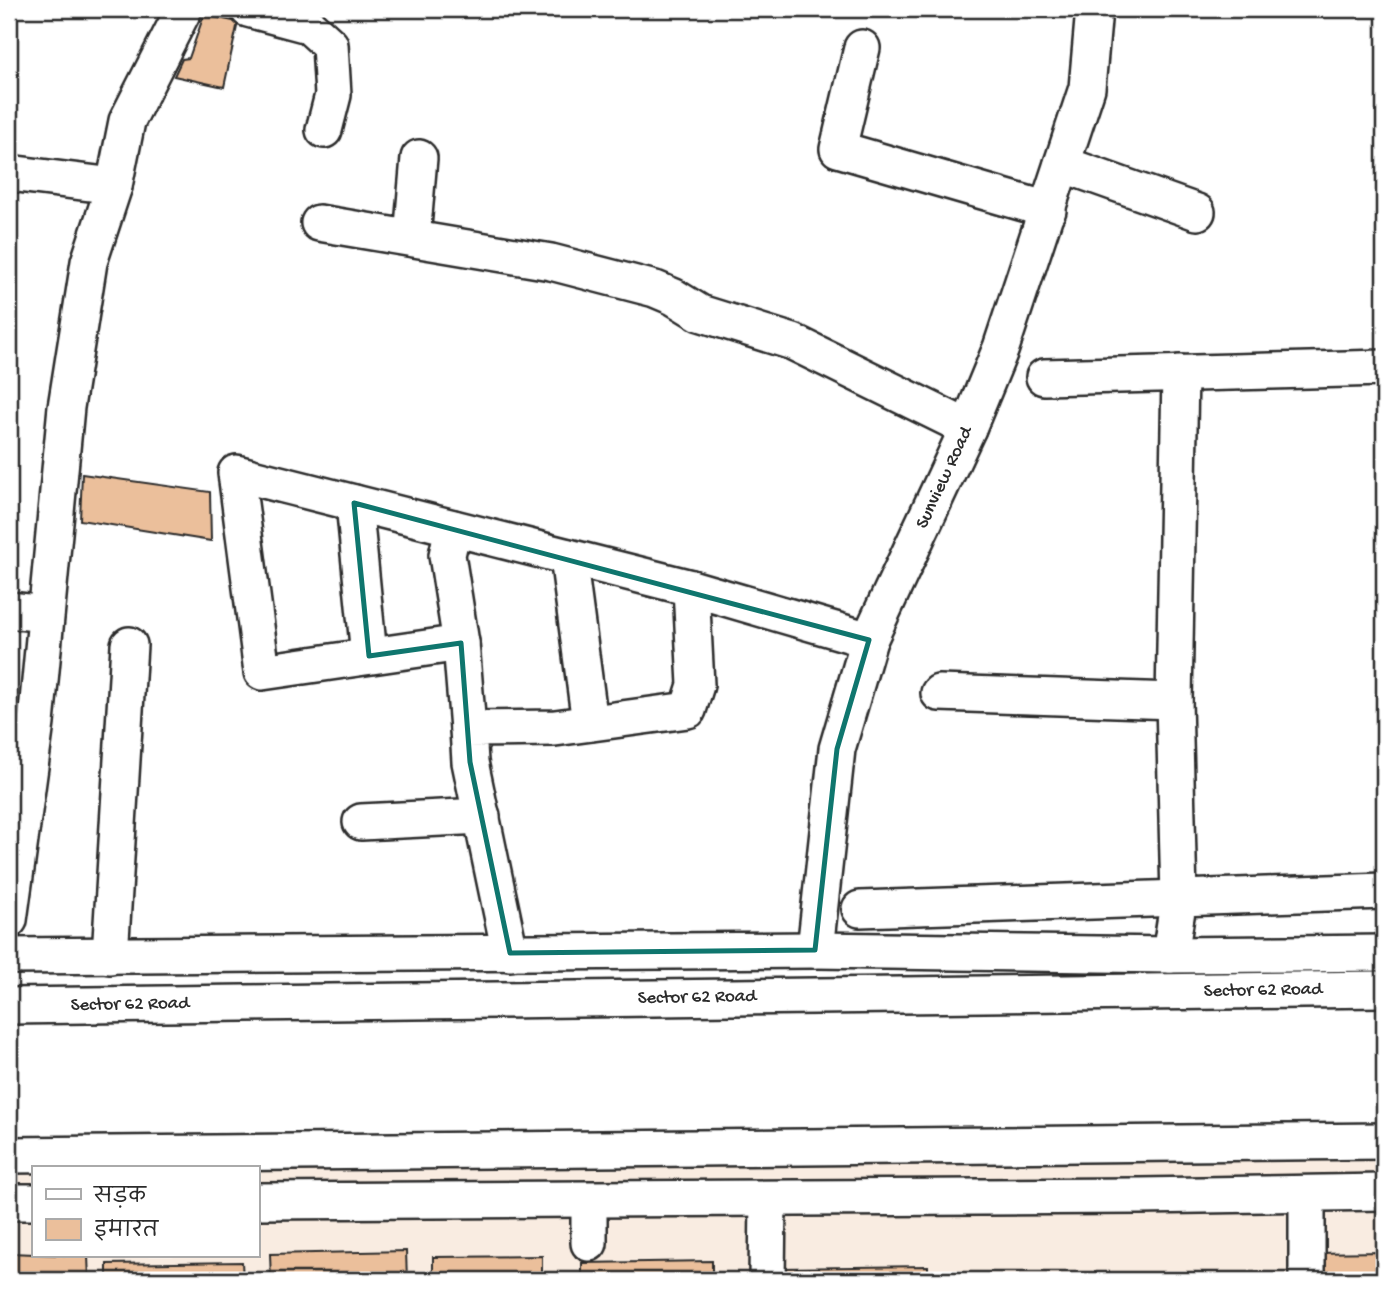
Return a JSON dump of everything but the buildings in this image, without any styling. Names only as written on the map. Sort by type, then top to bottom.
[{"type":"street","points":[[9,920],[19,765],[46,614],[66,407],[89,262],[114,186],[127,121],[184,9]]},
{"type":"street","points":[[248,9],[308,25],[330,45],[333,95],[324,130]]},
{"type":"street","name":"Sunview Road","points":[[816,950],[837,749],[869,640],[968,428],[1001,348],[1087,88],[1094,9]]},
{"type":"street","points":[[862,48],[838,149],[1048,210]]},
{"type":"street","points":[[412,238],[419,158]]},
{"type":"street","points":[[1062,164],[1197,212]]},
{"type":"street","points":[[9,173],[114,186]]},
{"type":"street","points":[[320,222],[551,262],[655,289],[699,313],[793,342],[968,428]]},
{"type":"street","points":[[1044,377],[1384,368]]},
{"type":"street","points":[[1170,955],[1179,897],[1174,701],[1180,373]]},
{"type":"street","points":[[461,643],[262,672],[236,473],[691,588],[869,640]]},
{"type":"street","points":[[354,503],[369,656]]},
{"type":"street","points":[[453,528],[447,555],[461,643],[470,762],[510,953]]},
{"type":"street","points":[[568,557],[590,723]]},
{"type":"street","points":[[468,729],[555,728],[688,710],[696,685],[691,588]]},
{"type":"street","points":[[9,610],[46,614]]},
{"type":"street","points":[[110,956],[129,645]]},
{"type":"street","points":[[939,693],[1174,701]]},
{"type":"street","points":[[362,822],[482,816]]},
{"type":"street","points":[[860,909],[1384,891]]},
{"type":"street","name":"Sector 62 Road","points":[[9,956],[816,950],[1170,955],[1384,953]]},
{"type":"street","points":[[776,951],[778,997]]},
{"type":"street","name":"Sector 62 Road","points":[[9,1001],[778,997],[1384,989]]},
{"type":"street","points":[[9,1155],[90,1161],[262,1152],[1384,1141]]},
{"type":"street","points":[[1140,1144],[1140,1196]]},
{"type":"street","points":[[470,1200],[471,1150]]},
{"type":"street","points":[[262,1152],[260,1201],[1384,1192]]},
{"type":"street","points":[[1307,1194],[1307,1280]]},
{"type":"street","points":[[767,1280],[768,1199]]},
{"type":"street","points":[[589,1200],[589,1243]]},
{"type":"street","points":[[9,1202],[32,1202]]},
{"type":"highlighted area","points":[[354,503],[869,640],[837,749],[815,950],[510,953],[470,762],[461,643],[369,656]]},
{"type":"shaded area","points":[[1384,1153],[1384,1280],[9,1280],[9,1175],[32,1174],[32,1258],[259,1258],[259,1171]]}]
